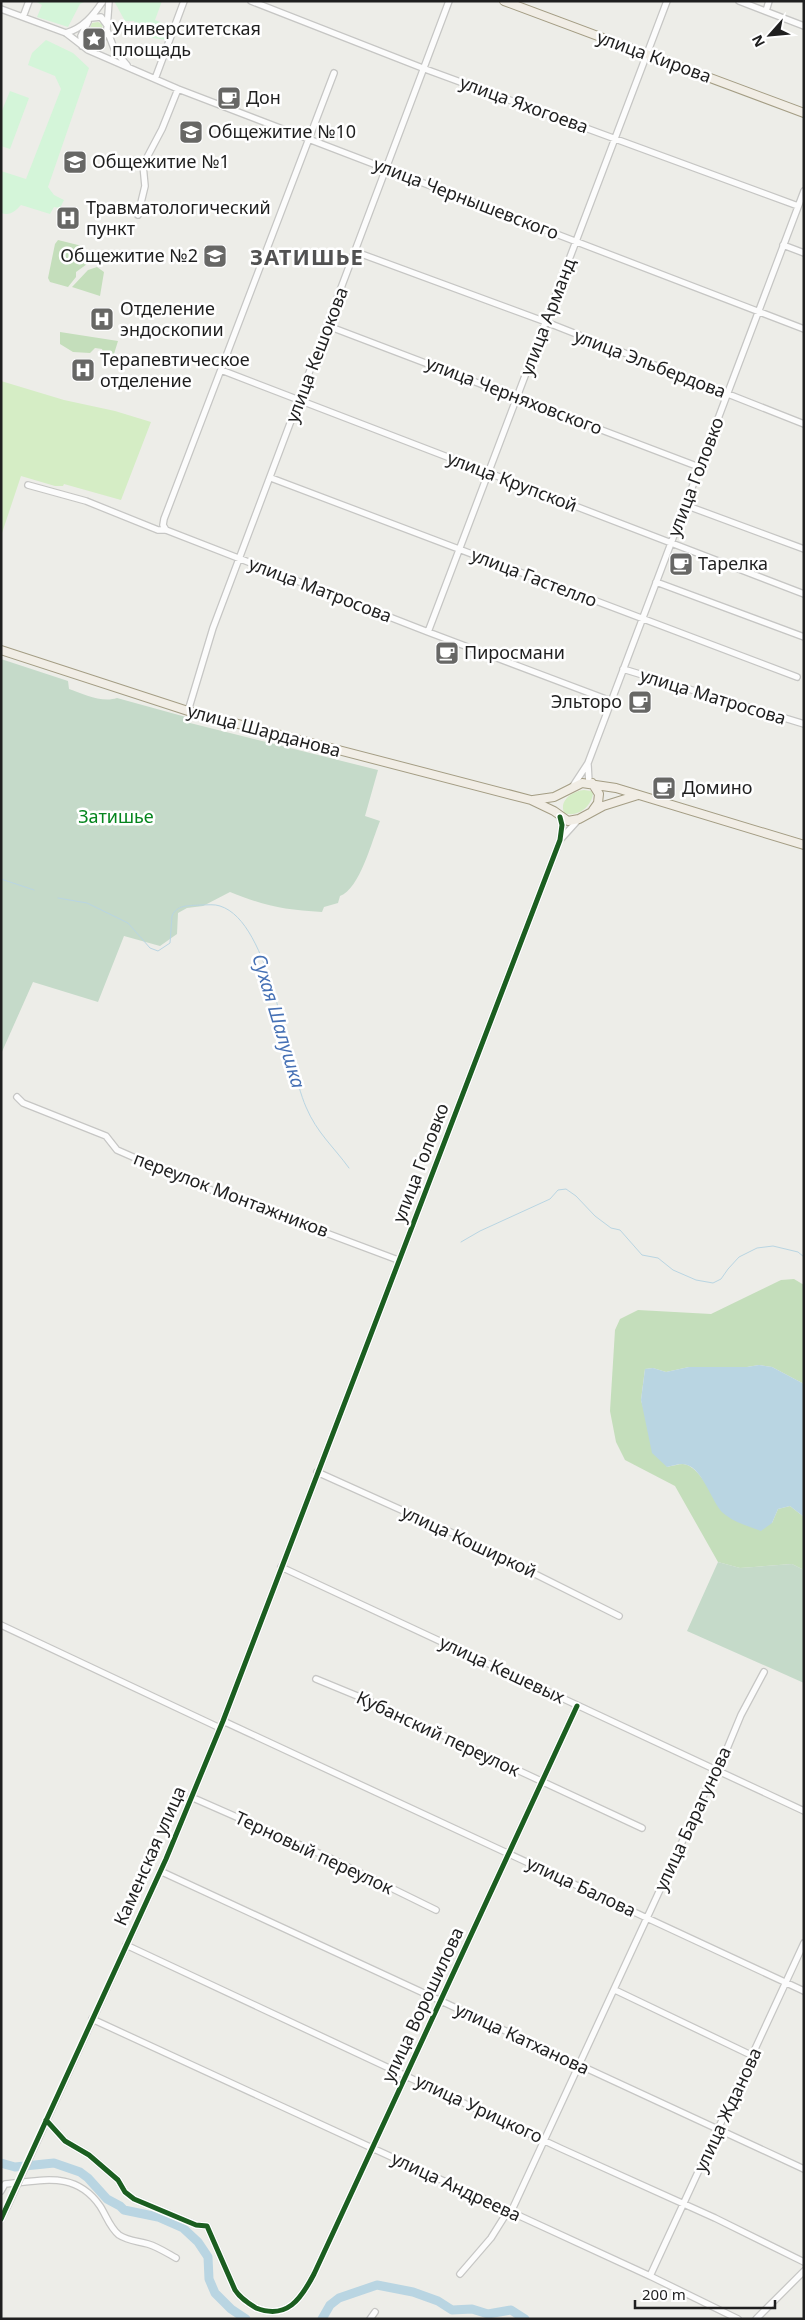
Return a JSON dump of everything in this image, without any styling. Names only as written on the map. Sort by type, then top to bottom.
[{"type":"main road","name":"улица Кирова","points":[[504,1],[804,113]]},
{"type":"main road","name":"улица Шарданова","points":[[1,650],[188,710],[531,800]]},
{"type":"main road","points":[[531,800],[562,794],[573,786],[590,783],[638,795],[804,845]]},
{"type":"main road","points":[[590,783],[599,794],[598,803],[593,810]]},
{"type":"main road","points":[[559,816],[557,804],[562,794]]},
{"type":"main road","points":[[531,800],[568,821],[580,819],[593,810],[638,795]]},
{"type":"street","points":[[23,17],[29,1]]},
{"type":"street","points":[[82,46],[82,36],[90,19],[103,1]]},
{"type":"street","points":[[90,51],[99,48],[107,28],[109,1]]},
{"type":"street","points":[[155,80],[184,1]]},
{"type":"street","name":"улица Яхогоева","points":[[251,1],[425,69],[798,206]]},
{"type":"street","name":"улица Кешокова","points":[[188,710],[213,628],[241,560],[449,1]]},
{"type":"street","name":"улица Арманд","points":[[428,632],[667,1]]},
{"type":"street","points":[[739,1],[804,26]]},
{"type":"street","points":[[766,11],[769,1]]},
{"type":"street","points":[[1,9],[66,33],[77,29],[90,19],[101,17],[115,51],[129,66]]},
{"type":"street","name":"улица Чернышевского","points":[[66,33],[90,51],[129,66],[155,80],[804,330]]},
{"type":"street","points":[[166,530],[163,525],[164,519],[334,73]]},
{"type":"street","points":[[138,215],[145,186],[142,165],[162,129],[178,89]]},
{"type":"street","name":"улица Головко","points":[[588,763],[804,191]]},
{"type":"street","points":[[783,246],[804,253]]},
{"type":"street","name":"улица Эльбердова","points":[[356,252],[546,322],[804,424]]},
{"type":"street","name":"улица Черняховского","points":[[328,326],[699,467]]},
{"type":"street","name":"улица Крупской","points":[[221,370],[804,594]]},
{"type":"street","name":"улица Гастелло","points":[[271,478],[797,677]]},
{"type":"street","name":"улица Матросова","points":[[28,485],[110,510],[158,530],[166,530],[611,701]]},
{"type":"street","points":[[685,505],[804,549]]},
{"type":"street","points":[[656,582],[804,637]]},
{"type":"street","name":"улица Матросова","points":[[623,669],[804,724]]},
{"type":"street","points":[[588,763],[590,783]]},
{"type":"street","points":[[573,786],[588,763]]},
{"type":"street","points":[[559,816],[562,825],[560,840]]},
{"type":"street","points":[[560,840],[580,819]]},
{"type":"street","name":"улица Головко","points":[[308,1497],[560,840]]},
{"type":"street","name":"переулок Монтажников","points":[[17,1097],[23,1103],[106,1136],[117,1150],[190,1182],[398,1260]]},
{"type":"street","name":"улица Коширкой","points":[[317,1472],[457,1535],[619,1616]]},
{"type":"street","name":"Каменская улица","points":[[2,2215],[160,1871],[220,1728],[308,1497]]},
{"type":"street","name":"улица Кешевых","points":[[281,1567],[804,1811]]},
{"type":"street","points":[[1,1625],[220,1728]]},
{"type":"street","name":"улица Барагунова","points":[[460,2274],[491,2238],[510,2211],[615,1990],[740,1715],[764,1672]]},
{"type":"street","name":"Кубанский переулок","points":[[316,1679],[415,1721],[642,1828]]},
{"type":"street","name":"улица Ворошилова","points":[[46,2120],[65,2142],[89,2156],[118,2180],[128,2196],[196,2225],[207,2226],[235,2290],[242,2298],[269,2313],[278,2314],[286,2311],[303,2293],[310,2281],[577,1706]]},
{"type":"street","name":"улица Балова","points":[[222,1721],[804,1991]]},
{"type":"street","name":"Терновый переулок","points":[[191,1798],[332,1860],[436,1910]]},
{"type":"street","name":"улица Катханова","points":[[160,1871],[804,2169]]},
{"type":"street","name":"улица Жданова","points":[[650,2276],[804,1943]]},
{"type":"street","name":"улица Урицкого","points":[[126,1945],[153,1960],[763,2240],[804,2262]]},
{"type":"street","points":[[615,1990],[753,2056]]},
{"type":"street","name":"улица Андреева","points":[[92,2019],[650,2276],[738,2319]]},
{"type":"street","points":[[1,2191],[5,2184],[39,2180],[76,2184],[86,2190],[99,2205],[120,2235],[132,2241],[153,2246],[176,2258]]},
{"type":"street","points":[[756,2319],[804,2271]]},
{"type":"street","points":[[370,2319],[375,2312]]},
{"type":"green space","points":[[35,1],[86,1],[80,4],[68,27],[37,17],[42,5]]},
{"type":"green space","points":[[114,1],[162,1],[155,20],[170,26],[166,40],[140,36],[134,21],[125,21]]},
{"type":"green space","points":[[98,22],[102,24],[103,31],[98,41],[92,43],[88,41],[87,36],[92,23]]},
{"type":"green space","points":[[46,40],[73,53],[89,68],[48,187],[54,195],[64,200],[60,208],[54,207],[50,214],[21,205],[15,211],[4,214],[1,213],[1,171],[26,179],[61,89],[55,76],[28,65],[32,53]]},
{"type":"green space","points":[[10,91],[29,98],[10,149],[1,146],[1,113]]},
{"type":"green space","points":[[58,240],[86,247],[80,252],[82,255],[88,252],[94,259],[76,272],[76,277],[68,287],[50,282],[48,278],[55,244]]},
{"type":"green space","points":[[97,267],[104,272],[100,296],[72,287],[88,270]]},
{"type":"green space","points":[[60,332],[118,341],[114,354],[105,357],[102,349],[95,348],[90,353],[73,352],[60,344]]},
{"type":"green space","points":[[1,381],[64,400],[115,411],[151,422],[121,500],[64,484],[63,486],[55,486],[21,476],[1,536]]},
{"type":"green space","name":"Затишье","points":[[1,659],[68,681],[69,689],[93,697],[117,698],[186,717],[186,722],[378,770],[365,816],[380,821],[354,884],[347,892],[340,896],[338,903],[324,907],[322,912],[275,906],[230,892],[203,906],[187,908],[178,913],[177,934],[160,946],[124,936],[98,1002],[33,982],[1,1054]]},
{"type":"green space","points":[[584,790],[591,791],[593,794],[586,807],[578,813],[564,813],[563,804],[565,800],[572,794]]},
{"type":"green space","points":[[794,1279],[804,1285],[804,1384],[772,1367],[759,1365],[747,1367],[689,1367],[666,1372],[653,1368],[645,1369],[641,1400],[667,1467],[683,1464],[695,1470],[706,1483],[722,1511],[772,1523],[778,1509],[790,1506],[804,1517],[804,1570],[792,1564],[740,1568],[718,1562],[675,1486],[625,1460],[616,1442],[610,1411],[615,1330],[620,1319],[638,1310],[711,1314],[781,1280]]},
{"type":"green space","points":[[718,1562],[740,1568],[792,1564],[804,1570],[804,1683],[687,1631]]},
{"type":"water","points":[[759,1365],[772,1367],[804,1384],[804,1517],[790,1506],[778,1509],[772,1523],[761,1531],[737,1522],[723,1513],[695,1470],[682,1464],[667,1467],[652,1453],[641,1400],[645,1369],[653,1368],[666,1372],[689,1367],[747,1367]]},
{"type":"waterway","name":"Сухая Шалушка","points":[[1,879],[34,890]]},
{"type":"waterway","name":"Сухая Шалушка","points":[[58,898],[87,903],[128,923],[150,948],[158,951],[170,943],[172,916],[177,909],[184,906],[218,905],[238,917],[252,938],[264,964],[275,995],[306,1107],[320,1132],[349,1168]]},
{"type":"waterway","name":"Сухая Шалушка","points":[[461,1242],[480,1231],[550,1199],[558,1190],[566,1189],[576,1196],[595,1216],[611,1228],[620,1230],[642,1255],[658,1258],[673,1270],[696,1280],[713,1283],[721,1279],[739,1257],[757,1248],[773,1246],[798,1252],[804,1257]]},
{"type":"waterway","points":[[1,2163],[15,2167],[54,2163],[80,2172],[107,2199],[124,2210],[158,2217],[183,2228],[198,2242],[208,2257],[209,2279],[215,2293],[231,2309],[246,2319]]},
{"type":"waterway","points":[[322,2319],[330,2305],[339,2298],[377,2285],[413,2292],[438,2301],[452,2310],[472,2309],[488,2314],[511,2310],[525,2319]]},
{"type":"cycle path","points":[[1,2219],[166,1859],[223,1721],[560,840],[562,825],[560,817]]},
{"type":"cycle path","points":[[46,2120],[65,2141],[89,2155],[118,2180],[125,2192],[134,2199],[196,2225],[207,2226],[235,2290],[244,2300],[256,2308],[267,2311],[285,2309],[292,2305],[304,2292],[314,2274],[577,1706]]},
{"type":"place","name":"Университетская площадь","points":[[94,39]]},
{"type":"place","name":"Дон","points":[[229,98]]},
{"type":"place","name":"Общежитие №10","points":[[191,132]]},
{"type":"place","name":"Общежитие №1","points":[[75,162]]},
{"type":"place","name":"Травматологический пункт","points":[[68,218]]},
{"type":"place","name":"Общежитие №2","points":[[215,256]]},
{"type":"place","name":"Отделение эндоскопии","points":[[102,319]]},
{"type":"place","name":"Терапевтическое отделение","points":[[83,370]]},
{"type":"place","name":"Тарелка","points":[[681,564]]},
{"type":"place","name":"Пиросмани","points":[[447,653]]},
{"type":"place","name":"Эльторо","points":[[640,702]]},
{"type":"place","name":"Домино","points":[[664,788]]},
{"type":"district","name":"ЗАТИШЬЕ","points":[[307,257]]}]
